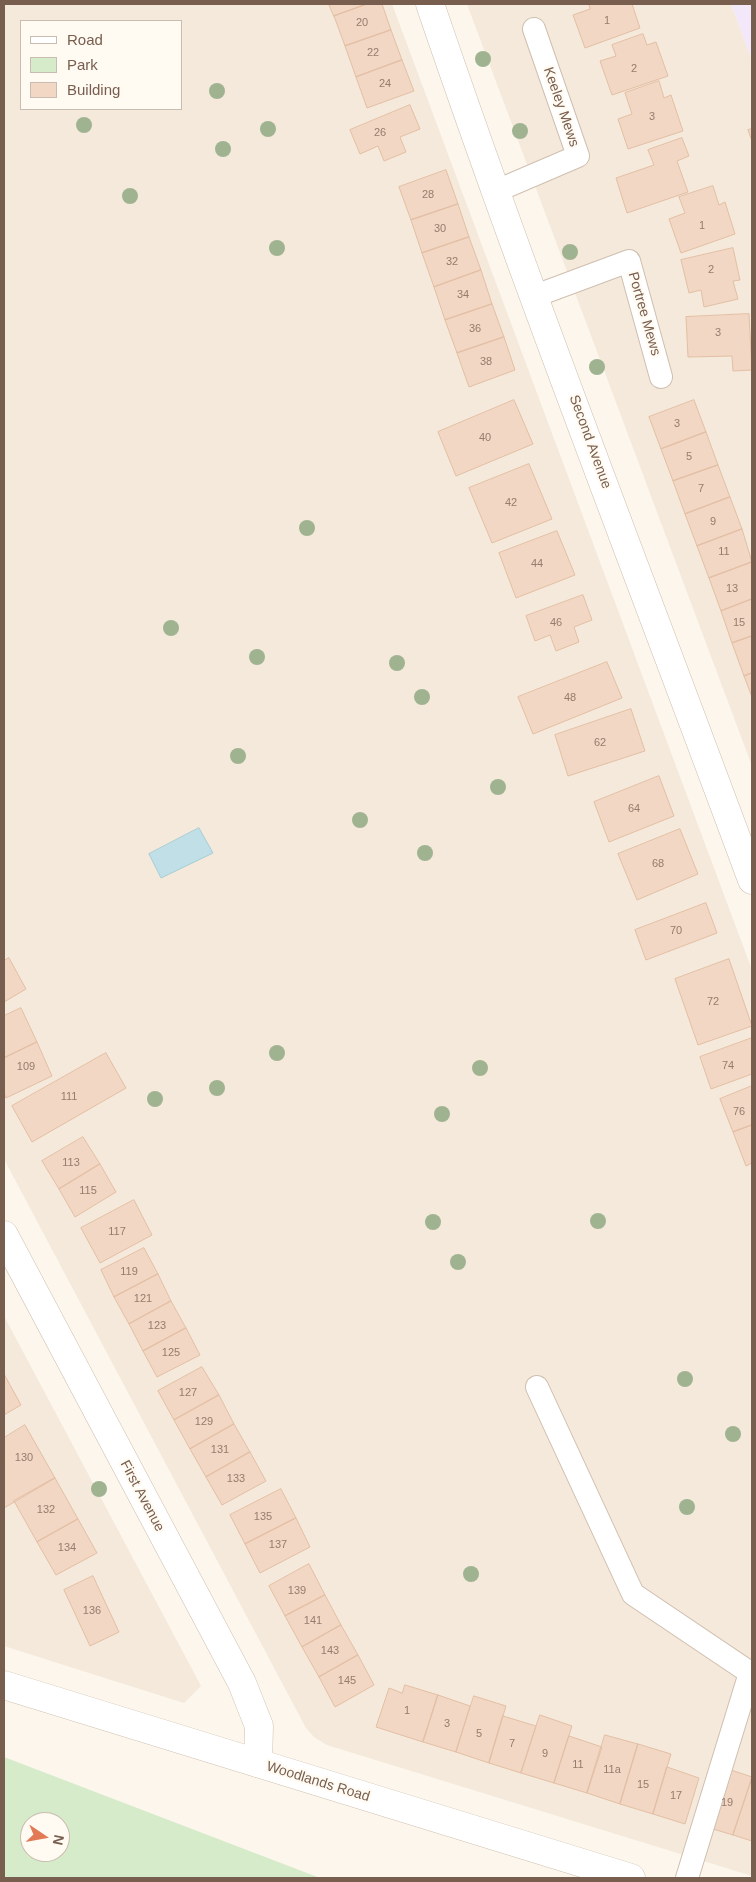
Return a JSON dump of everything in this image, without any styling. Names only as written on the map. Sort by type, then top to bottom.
[{"type":"street","name":"Second Avenue","points":[[430,4],[494,192],[535,296],[752,880]]},
{"type":"street","name":"First Avenue","points":[[4,1235],[242,1683],[259,1726],[258,1763]]},
{"type":"street","name":"Woodlands Road","points":[[4,1684],[632,1878]]},
{"type":"lane","name":"Keeley Mews","points":[[494,192],[578,156],[534,29]]},
{"type":"lane","name":"Portree Mews","points":[[535,296],[629,261],[661,377]]},
{"type":"lane","points":[[537,1388],[633,1594],[751,1674],[688,1878]]},
{"type":"shaded area","points":[[4,4],[392,4],[752,970],[752,1876],[327,1745],[314,1737],[306,1728],[4,1159]]},
{"type":"shaded area","points":[[467,4],[731,4],[752,60],[752,766]]},
{"type":"shaded area","points":[[731,4],[752,4],[752,60]]},
{"type":"shaded area","points":[[4,1316],[201,1686],[184,1703],[4,1646]]},
{"type":"green space","points":[[4,1757],[320,1878],[4,1878]]},
{"type":"water","points":[[199,828],[213,853],[161,878],[149,854]]},
{"type":"building","points":[[329,4],[367,4],[334,16]]},
{"type":"building","points":[[367,4],[382,4],[391,30],[345,46],[334,16]]},
{"type":"building","points":[[589,4],[632,4],[640,28],[585,48],[573,15],[590,9]]},
{"type":"building","points":[[391,30],[402,60],[356,77],[345,46]]},
{"type":"building","points":[[643,34],[647,45],[656,42],[668,76],[612,95],[600,61],[616,56],[612,45]]},
{"type":"building","points":[[402,60],[414,91],[367,108],[356,77]]},
{"type":"building","points":[[659,81],[664,98],[671,95],[683,131],[628,149],[618,119],[632,114],[625,93]]},
{"type":"building","points":[[410,105],[420,129],[400,137],[406,152],[384,161],[378,146],[360,154],[350,130]]},
{"type":"building","points":[[752,129],[752,141],[748,130]]},
{"type":"building","points":[[682,138],[689,156],[677,161],[688,192],[627,213],[616,178],[654,165],[648,150]]},
{"type":"building","points":[[446,170],[458,204],[411,220],[399,187]]},
{"type":"building","points":[[713,186],[719,205],[725,202],[735,234],[681,253],[669,219],[685,213],[679,197]]},
{"type":"building","points":[[458,204],[469,237],[422,253],[411,220]]},
{"type":"building","points":[[469,237],[481,270],[434,287],[422,253]]},
{"type":"building","points":[[733,248],[740,280],[733,281],[738,299],[704,307],[701,290],[689,293],[681,260]]},
{"type":"building","points":[[481,270],[492,304],[445,320],[434,287]]},
{"type":"building","points":[[492,304],[504,337],[457,353],[445,320]]},
{"type":"building","points":[[749,314],[752,370],[733,371],[732,356],[688,357],[686,317]]},
{"type":"building","points":[[504,337],[515,370],[469,387],[457,353]]},
{"type":"building","points":[[514,400],[533,444],[456,476],[438,432]]},
{"type":"building","points":[[694,400],[706,432],[661,449],[649,417]]},
{"type":"building","points":[[706,432],[718,465],[673,481],[661,449]]},
{"type":"building","points":[[529,464],[552,519],[492,543],[469,488]]},
{"type":"building","points":[[718,465],[730,497],[685,514],[673,481]]},
{"type":"building","points":[[730,497],[742,529],[697,546],[685,514]]},
{"type":"building","points":[[742,529],[752,562],[709,578],[697,546]]},
{"type":"building","points":[[557,531],[575,575],[516,598],[499,553]]},
{"type":"building","points":[[752,562],[752,599],[721,611],[709,578]]},
{"type":"building","points":[[583,595],[592,620],[574,627],[579,642],[556,651],[550,635],[535,641],[526,616]]},
{"type":"building","points":[[752,599],[752,636],[732,643],[721,611]]},
{"type":"building","points":[[752,636],[752,673],[744,676],[732,643]]},
{"type":"building","points":[[607,662],[622,698],[533,734],[518,697]]},
{"type":"building","points":[[752,673],[752,697],[744,676]]},
{"type":"building","points":[[631,709],[645,751],[568,776],[555,735]]},
{"type":"building","points":[[659,776],[674,816],[609,842],[594,802]]},
{"type":"building","points":[[680,829],[698,874],[637,900],[618,854]]},
{"type":"building","points":[[706,903],[717,933],[646,960],[635,930]]},
{"type":"building","points":[[9,958],[26,989],[4,1002],[4,961]]},
{"type":"building","points":[[729,959],[752,1026],[698,1045],[675,979]]},
{"type":"building","points":[[21,1008],[37,1042],[4,1058],[4,1016]]},
{"type":"building","points":[[752,1038],[752,1074],[711,1089],[700,1057]]},
{"type":"building","points":[[37,1042],[52,1076],[6,1098],[4,1093],[4,1058]]},
{"type":"building","points":[[106,1053],[126,1088],[32,1142],[12,1106]]},
{"type":"building","points":[[752,1086],[752,1125],[733,1132],[720,1099]]},
{"type":"building","points":[[752,1125],[752,1163],[746,1166],[733,1132]]},
{"type":"building","points":[[83,1137],[100,1164],[59,1189],[42,1161]]},
{"type":"building","points":[[100,1164],[116,1192],[75,1217],[59,1189]]},
{"type":"building","points":[[134,1200],[152,1235],[100,1263],[81,1228]]},
{"type":"building","points":[[144,1248],[158,1274],[114,1297],[101,1270]]},
{"type":"building","points":[[158,1274],[171,1301],[129,1324],[114,1297]]},
{"type":"building","points":[[171,1301],[186,1328],[143,1351],[129,1324]]},
{"type":"building","points":[[186,1328],[200,1355],[157,1377],[143,1351]]},
{"type":"building","points":[[202,1367],[219,1395],[174,1420],[158,1391]]},
{"type":"building","points":[[4,1374],[21,1405],[4,1415]]},
{"type":"building","points":[[219,1395],[234,1424],[190,1449],[174,1420]]},
{"type":"building","points":[[234,1424],[250,1452],[206,1477],[190,1449]]},
{"type":"building","points":[[25,1425],[55,1478],[4,1508],[4,1438]]},
{"type":"building","points":[[250,1452],[266,1481],[222,1505],[206,1477]]},
{"type":"building","points":[[55,1478],[78,1519],[37,1542],[14,1501]]},
{"type":"building","points":[[281,1489],[296,1518],[245,1544],[230,1515]]},
{"type":"building","points":[[296,1518],[310,1547],[260,1573],[245,1544]]},
{"type":"building","points":[[78,1519],[97,1553],[56,1575],[37,1542]]},
{"type":"building","points":[[309,1564],[325,1595],[285,1616],[269,1586]]},
{"type":"building","points":[[93,1576],[119,1632],[90,1646],[64,1590]]},
{"type":"building","points":[[325,1595],[341,1625],[302,1647],[285,1616]]},
{"type":"building","points":[[341,1625],[358,1655],[319,1677],[302,1647]]},
{"type":"building","points":[[358,1655],[374,1685],[335,1707],[319,1677]]},
{"type":"building","points":[[405,1685],[438,1695],[423,1742],[376,1727],[389,1688],[402,1693]]},
{"type":"building","points":[[438,1695],[470,1706],[456,1752],[423,1742]]},
{"type":"building","points":[[474,1696],[506,1706],[489,1763],[456,1752]]},
{"type":"building","points":[[540,1715],[572,1726],[554,1783],[521,1773]]},
{"type":"building","points":[[503,1716],[536,1726],[521,1773],[489,1763]]},
{"type":"building","points":[[605,1735],[638,1744],[620,1804],[587,1793]]},
{"type":"building","points":[[569,1736],[602,1747],[587,1793],[554,1783]]},
{"type":"building","points":[[638,1744],[671,1754],[653,1814],[620,1804]]},
{"type":"building","points":[[667,1767],[699,1778],[685,1824],[653,1814]]},
{"type":"building","points":[[722,1767],[752,1777],[733,1835],[703,1826]]},
{"type":"building","points":[[752,1778],[752,1841],[733,1835]]}]
